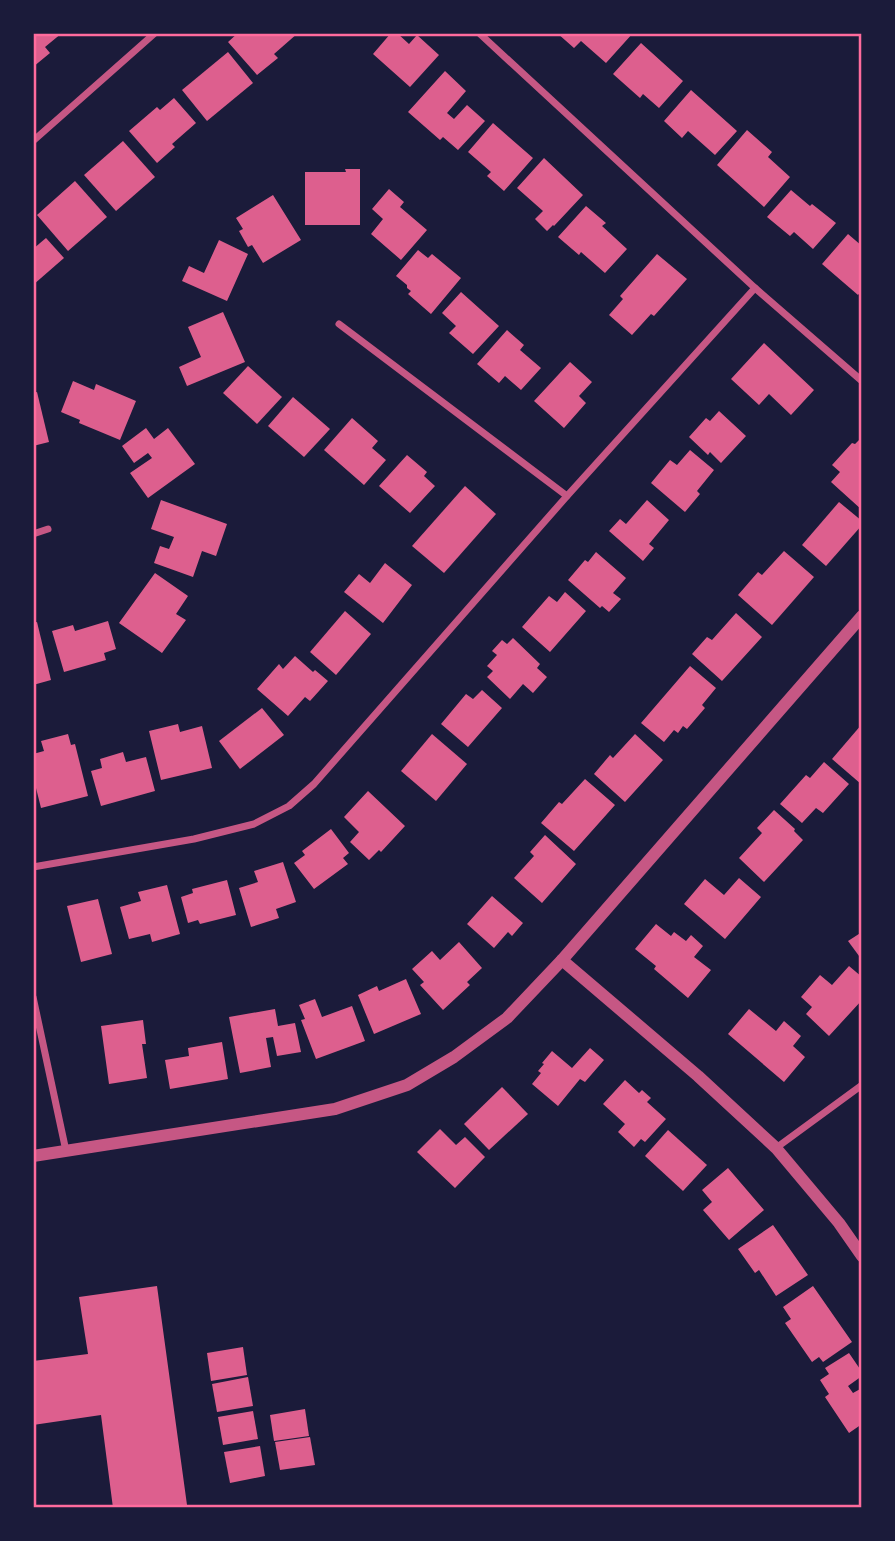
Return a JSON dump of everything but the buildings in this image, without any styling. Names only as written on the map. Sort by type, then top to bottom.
[{"type":"street","points":[[33,141],[155,33]]},
{"type":"street","points":[[479,33],[755,288],[862,381]]},
{"type":"street","points":[[33,867],[194,839],[254,824],[289,806],[314,784],[567,496],[755,288]]},
{"type":"street","points":[[339,324],[567,496]]},
{"type":"street","points":[[33,534],[48,529]]},
{"type":"street","points":[[33,1156],[335,1109],[407,1085],[454,1057],[507,1018],[562,960],[862,616]]},
{"type":"street","points":[[562,960],[698,1076],[776,1148],[839,1223],[862,1256]]},
{"type":"street","points":[[33,997],[66,1151]]},
{"type":"street","points":[[776,1148],[862,1085]]}]
